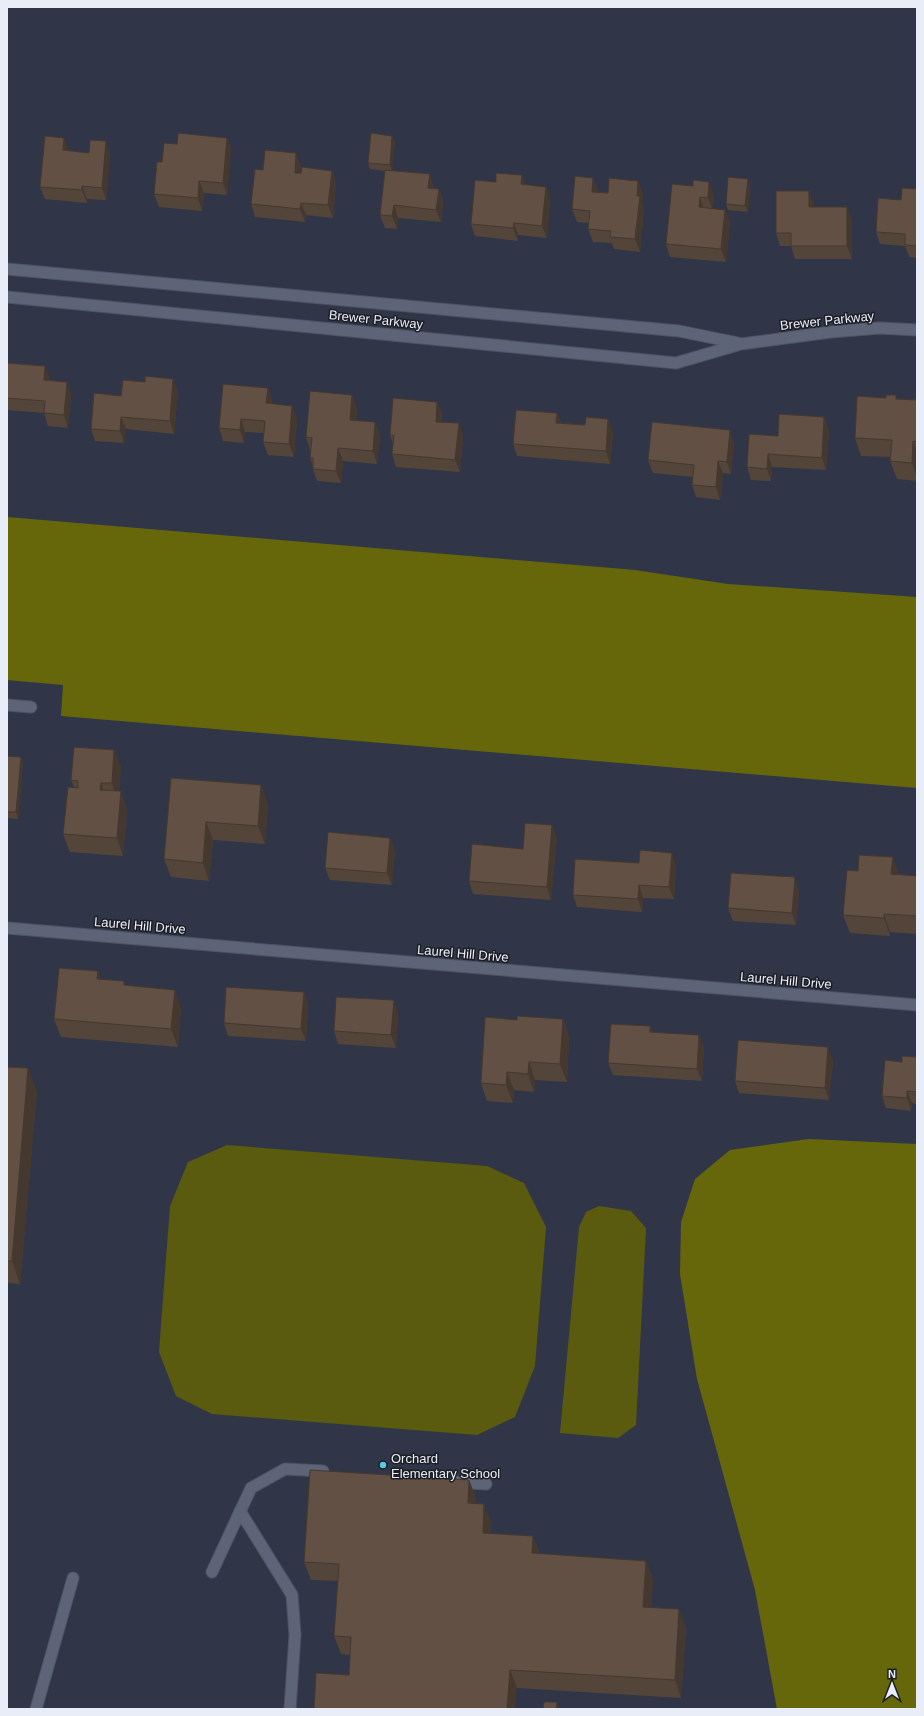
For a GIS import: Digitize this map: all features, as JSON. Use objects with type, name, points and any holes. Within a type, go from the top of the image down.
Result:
[{"type":"street","name":"Brewer Parkway","points":[[7,269],[679,331],[741,344]]},
{"type":"street","name":"Brewer Parkway","points":[[7,297],[676,363],[741,344],[838,331],[880,328],[917,330]]},
{"type":"street","points":[[7,705],[31,707]]},
{"type":"street","name":"Laurel Hill Drive","points":[[7,928],[917,1005]]},
{"type":"street","points":[[212,1572],[251,1488],[285,1468],[331,1472]]},
{"type":"street","points":[[447,1481],[486,1484]]},
{"type":"street","points":[[240,1512],[292,1595],[295,1635],[290,1709]]},
{"type":"street","points":[[36,1709],[73,1578]]},
{"type":"shaded area","points":[[7,517],[635,570],[728,584],[917,597],[917,788],[61,716],[63,685],[7,680]]},
{"type":"shaded area","points":[[809,1139],[917,1144],[917,1709],[777,1709],[755,1590],[697,1379],[680,1274],[681,1222],[695,1179],[730,1150]]},
{"type":"shaded area","points":[[227,1145],[487,1166],[524,1183],[546,1227],[535,1366],[515,1417],[477,1435],[212,1414],[176,1396],[159,1352],[170,1206],[188,1162]]},
{"type":"shaded area","points":[[599,1206],[631,1211],[646,1228],[636,1425],[618,1438],[560,1433],[579,1227],[586,1212]]},
{"type":"building","points":[[178,133],[227,138],[223,183],[199,181],[198,198],[154,194],[157,162],[162,162],[164,143],[177,144]]},
{"type":"building","points":[[371,133],[392,136],[390,165],[368,163]]},
{"type":"building","points":[[45,136],[64,138],[63,150],[89,153],[90,140],[106,141],[102,188],[82,186],[82,190],[40,187]]},
{"type":"building","points":[[265,150],[296,153],[295,173],[301,173],[302,167],[332,171],[328,205],[301,203],[300,209],[251,204],[255,169],[263,170]]},
{"type":"building","points":[[385,170],[430,174],[428,188],[439,189],[436,210],[394,205],[392,216],[380,215]]},
{"type":"building","points":[[496,173],[522,175],[521,184],[546,187],[542,226],[514,223],[513,228],[471,224],[475,180],[496,182]]},
{"type":"building","points":[[575,176],[593,178],[592,192],[608,193],[609,178],[638,181],[637,196],[640,196],[635,239],[610,237],[611,231],[588,229],[590,211],[572,209]]},
{"type":"building","points":[[728,177],[748,179],[745,206],[726,204]]},
{"type":"building","points":[[693,180],[709,182],[708,198],[700,197],[699,207],[725,210],[721,249],[666,244],[672,184],[693,186]]},
{"type":"building","points":[[902,188],[917,189],[917,246],[905,245],[905,234],[876,232],[878,198],[901,200]]},
{"type":"building","points":[[776,191],[809,191],[809,207],[847,207],[847,246],[791,246],[791,233],[776,233]]},
{"type":"building","points":[[7,363],[45,366],[44,380],[67,382],[64,415],[44,413],[45,401],[7,398]]},
{"type":"building","points":[[145,376],[173,379],[170,421],[121,417],[120,431],[91,429],[94,393],[121,396],[123,380],[145,382]]},
{"type":"building","points":[[223,384],[268,388],[266,403],[292,406],[289,444],[263,442],[265,421],[241,419],[240,430],[219,428]]},
{"type":"building","points":[[310,391],[352,395],[350,420],[375,422],[373,451],[338,448],[336,471],[313,469],[313,458],[310,458],[312,438],[306,437]]},
{"type":"building","points":[[886,395],[896,395],[896,399],[917,400],[917,442],[913,441],[912,463],[890,461],[892,440],[855,438],[857,396],[886,398]]},
{"type":"building","points":[[393,398],[437,402],[436,422],[459,423],[455,460],[392,454],[394,435],[390,435]]},
{"type":"building","points":[[516,410],[557,413],[556,423],[585,425],[586,417],[608,419],[606,451],[513,444]]},
{"type":"building","points":[[779,414],[824,417],[822,458],[768,454],[767,469],[747,467],[749,434],[778,436]]},
{"type":"building","points":[[652,422],[730,430],[727,462],[718,461],[716,487],[692,485],[694,465],[648,460]]},
{"type":"building","points":[[74,747],[114,750],[112,783],[101,783],[100,790],[121,791],[117,838],[63,834],[68,787],[78,788],[78,781],[71,780]]},
{"type":"building","points":[[7,756],[21,757],[16,812],[7,812]]},
{"type":"building","points":[[171,778],[261,785],[258,826],[206,822],[203,863],[164,859]]},
{"type":"building","points":[[525,823],[552,825],[547,887],[469,881],[472,844],[523,849]]},
{"type":"building","points":[[328,832],[390,838],[387,873],[325,868]]},
{"type":"building","points":[[640,850],[672,853],[669,887],[639,885],[638,899],[573,895],[575,859],[639,863]]},
{"type":"building","points":[[859,855],[893,857],[891,874],[917,876],[917,916],[884,914],[884,918],[843,915],[847,870],[858,871]]},
{"type":"building","points":[[731,873],[795,877],[792,913],[728,908]]},
{"type":"building","points":[[59,968],[98,971],[97,979],[124,981],[124,985],[175,990],[171,1029],[54,1019]]},
{"type":"building","points":[[226,987],[304,992],[301,1029],[224,1023]]},
{"type":"building","points":[[336,997],[394,1000],[391,1035],[334,1031]]},
{"type":"building","points":[[517,1016],[563,1019],[560,1064],[529,1062],[528,1074],[507,1072],[506,1085],[481,1083],[485,1017],[517,1020]]},
{"type":"building","points":[[611,1024],[650,1026],[650,1032],[699,1035],[697,1069],[608,1063]]},
{"type":"building","points":[[738,1040],[828,1047],[825,1088],[735,1081]]},
{"type":"building","points":[[902,1056],[917,1057],[917,1092],[907,1091],[907,1098],[882,1096],[885,1060],[902,1062]]},
{"type":"building","points":[[7,1067],[28,1068],[12,1261],[7,1261]]},
{"type":"building","name":"Orchard Elementary School","points":[[310,1470],[469,1480],[468,1503],[484,1504],[483,1533],[533,1536],[532,1553],[646,1561],[643,1607],[679,1609],[675,1680],[510,1670],[507,1709],[314,1709],[316,1673],[349,1675],[351,1637],[334,1636],[339,1564],[304,1562]]},
{"type":"building","points":[[544,1702],[557,1702],[556,1709],[543,1709]]},
{"type":"place","name":"Orchard Elementary School","points":[[383,1465]]}]
